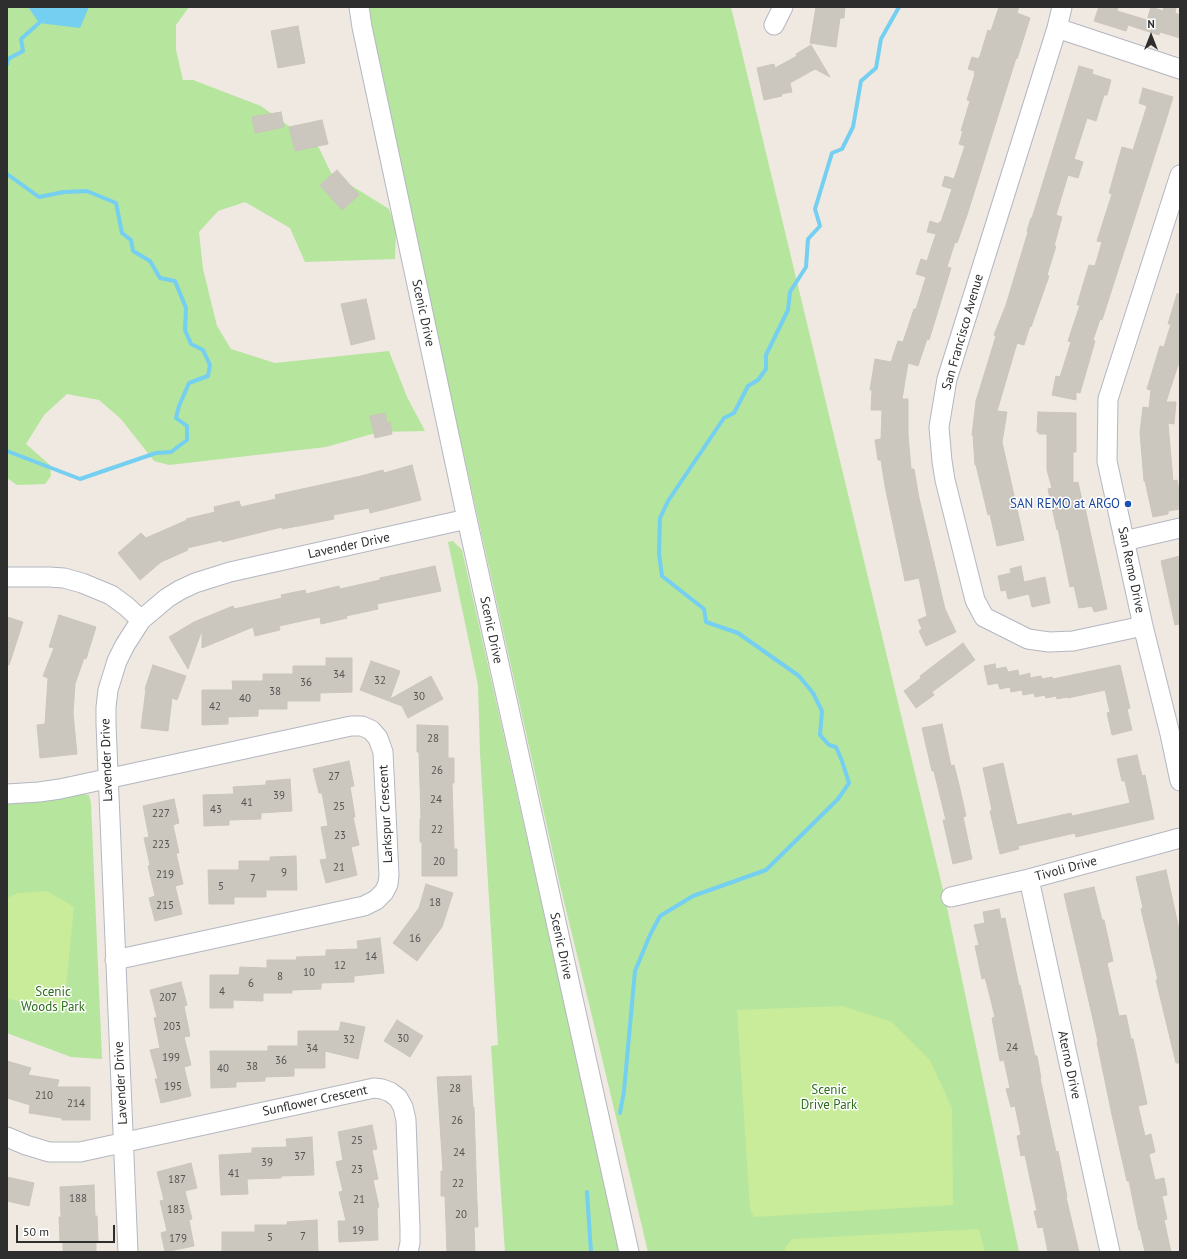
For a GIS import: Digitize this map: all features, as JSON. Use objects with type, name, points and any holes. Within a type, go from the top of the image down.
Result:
[{"type":"street","name":"Scenic Drive","points":[[359,7],[467,520],[629,1252]]},
{"type":"street","points":[[774,25],[783,7]]},
{"type":"street","name":"San Francisco Avenue","points":[[1062,7],[1057,28],[947,378],[939,427],[942,461],[945,480],[974,600],[984,617],[1028,639],[1049,642],[1073,641],[1143,626]]},
{"type":"street","points":[[1057,28],[1180,69]]},
{"type":"street","name":"San Remo Drive","points":[[1180,175],[1108,399],[1107,461],[1143,626],[1180,781]]},
{"type":"street","name":"Lavender Drive","points":[[128,1252],[106,724],[108,690],[117,661],[141,620],[167,598],[180,590],[209,577],[467,520]]},
{"type":"street","points":[[1124,541],[1180,528]]},
{"type":"street","points":[[7,577],[64,578],[82,583],[111,595],[141,620]]},
{"type":"street","name":"Larkspur Crescent","points":[[7,794],[39,792],[108,779],[351,726],[362,726],[371,730],[378,738],[382,745],[387,814],[389,875],[388,884],[380,896],[370,904],[356,908],[115,960]]},
{"type":"street","name":"Tivoli Drive","points":[[951,897],[1029,879],[1180,838]]},
{"type":"street","name":"Aterno Drive","points":[[1029,879],[1110,1252]]},
{"type":"street","name":"Sunflower Crescent","points":[[7,1136],[26,1145],[49,1152],[80,1152],[374,1088],[382,1089],[390,1092],[398,1098],[403,1108],[406,1120],[410,1228],[410,1243],[408,1252]]},
{"type":"green space","points":[[7,7],[28,7],[40,23],[89,7],[189,7],[176,25],[176,50],[183,80],[193,80],[261,106],[319,148],[331,173],[389,209],[396,230],[395,259],[305,262],[290,228],[245,202],[218,211],[199,232],[203,269],[217,326],[231,349],[275,363],[389,351],[407,397],[425,431],[379,432],[326,447],[169,465],[154,461],[121,419],[99,400],[67,394],[44,415],[26,444],[50,465],[51,476],[45,484],[17,485],[7,478]]},
{"type":"green space","name":"Scenic Drive Park","points":[[368,7],[731,7],[945,898],[1019,1252],[648,1252],[560,885],[399,165]]},
{"type":"green space","points":[[453,541],[462,550],[620,1252],[505,1252],[491,1046],[498,1045],[480,753],[478,685],[448,542]]},
{"type":"green space","name":"Scenic Woods Park","points":[[81,794],[89,795],[91,804],[102,1059],[71,1057],[7,1033],[7,802]]},
{"type":"green space","points":[[47,891],[74,907],[64,1007],[56,1011],[7,998],[7,898],[18,893]]},
{"type":"green space","name":"Scenic Drive Park","points":[[842,1006],[892,1022],[930,1060],[952,1108],[953,1205],[754,1217],[750,1209],[737,1010]]},
{"type":"green space","points":[[979,1229],[985,1252],[785,1252],[785,1248],[792,1239]]},
{"type":"water","points":[[28,7],[89,7],[80,28],[39,23]]},
{"type":"building","points":[[816,7],[845,7],[844,18],[840,18],[836,47],[810,43]]},
{"type":"building","points":[[999,7],[1019,7],[1017,13],[1030,18],[967,215],[957,243],[955,242],[947,267],[951,268],[929,340],[927,339],[918,366],[908,363],[902,399],[908,399],[908,435],[911,469],[914,469],[919,498],[945,609],[956,632],[926,646],[919,631],[922,629],[918,620],[927,616],[919,578],[905,581],[881,460],[878,460],[875,440],[881,439],[882,410],[871,410],[872,390],[870,390],[875,359],[891,362],[898,341],[903,342],[914,309],[916,309],[926,277],[916,274],[921,259],[927,261],[936,234],[927,232],[930,221],[939,224],[939,222],[941,222],[952,189],[942,186],[945,176],[954,179],[965,146],[959,144],[963,131],[961,131],[970,101],[967,100],[975,74],[975,71],[968,69],[972,57],[978,59],[980,56],[988,30],[991,31]]},
{"type":"building","points":[[1099,7],[1118,7],[1117,11],[1147,20],[1151,7],[1163,11],[1164,7],[1176,7],[1175,13],[1180,15],[1180,38],[1160,32],[1159,35],[1128,25],[1126,31],[1094,21]]},
{"type":"building","points":[[298,26],[305,63],[278,68],[271,31]]},
{"type":"building","points":[[811,45],[830,77],[815,69],[790,83],[792,92],[764,100],[757,68],[774,64],[775,68],[797,56],[796,54]]},
{"type":"building","points":[[1079,66],[1093,70],[1092,74],[1111,80],[1107,95],[1104,95],[1096,121],[1087,118],[1074,159],[1083,162],[1078,178],[1068,175],[1056,215],[1062,217],[1054,246],[1056,246],[1047,275],[1049,276],[1024,345],[1017,343],[997,411],[1007,412],[1002,442],[1024,540],[997,546],[990,514],[988,515],[975,465],[972,435],[976,401],[996,336],[994,335],[1006,305],[1028,232],[1027,231]]},
{"type":"building","points":[[1143,88],[1173,97],[1102,320],[1100,319],[1093,340],[1095,341],[1080,393],[1076,392],[1076,400],[1052,395],[1056,376],[1060,377],[1071,342],[1068,341],[1080,305],[1077,305],[1089,265],[1095,266],[1102,242],[1097,241],[1112,194],[1109,193],[1122,147],[1133,150],[1147,106],[1139,103]]},
{"type":"building","points":[[281,112],[284,127],[255,133],[252,117]]},
{"type":"building","points":[[322,120],[328,144],[295,151],[289,127]]},
{"type":"building","points":[[337,170],[359,195],[342,210],[320,185]]},
{"type":"building","points":[[1177,294],[1180,294],[1180,366],[1178,365],[1166,402],[1176,402],[1174,424],[1168,423],[1173,481],[1177,480],[1180,495],[1180,509],[1168,511],[1168,514],[1153,517],[1144,481],[1140,432],[1143,407],[1149,408],[1151,390],[1147,389],[1160,346],[1164,347],[1171,324],[1168,324]]},
{"type":"building","points":[[366,299],[375,339],[351,345],[341,304]]},
{"type":"building","points":[[1038,412],[1076,413],[1076,452],[1073,452],[1073,483],[1078,482],[1107,609],[1094,612],[1092,606],[1079,608],[1074,586],[1070,587],[1048,489],[1052,488],[1047,470],[1047,434],[1039,434],[1039,432],[1037,432]]},
{"type":"building","points":[[385,413],[387,423],[390,422],[392,434],[375,438],[370,416]]},
{"type":"building","points":[[412,465],[421,500],[370,513],[369,508],[333,515],[334,519],[282,529],[282,527],[222,542],[222,540],[187,548],[188,550],[161,562],[140,580],[118,553],[141,533],[146,538],[187,520],[186,519],[215,512],[214,507],[239,501],[241,507],[276,499],[275,495],[383,470],[384,473]]},
{"type":"building","points":[[1180,556],[1180,624],[1175,625],[1161,561]]},
{"type":"building","points":[[435,566],[441,591],[377,604],[378,609],[346,616],[347,618],[321,624],[320,617],[279,626],[280,630],[255,636],[253,627],[202,648],[202,630],[188,669],[169,637],[194,622],[233,606],[234,609],[282,598],[281,595],[305,590],[306,594],[339,586],[340,589],[380,580],[380,578]]},
{"type":"building","points":[[1021,566],[1024,582],[1045,577],[1050,603],[1032,607],[1029,594],[1008,599],[1006,590],[1001,591],[998,576],[1011,573],[1010,569]]},
{"type":"building","points":[[59,615],[96,627],[86,659],[84,658],[75,684],[73,713],[77,754],[40,758],[37,725],[45,724],[48,678],[43,676],[54,648],[49,647]]},
{"type":"building","points":[[7,617],[23,622],[9,665],[7,665]]},
{"type":"building","points":[[963,643],[975,660],[932,692],[934,695],[916,708],[904,691],[921,678],[920,676]]},
{"type":"building","points":[[326,658],[352,658],[352,692],[320,693],[320,701],[287,701],[287,709],[258,709],[258,716],[228,717],[228,724],[202,725],[202,690],[233,690],[232,681],[263,681],[263,674],[293,674],[293,666],[326,666]]},
{"type":"building","points":[[371,661],[400,671],[390,699],[431,676],[443,699],[408,718],[402,706],[360,690]]},
{"type":"building","points":[[995,664],[996,669],[1006,667],[1008,672],[1018,670],[1019,676],[1030,673],[1030,678],[1041,676],[1042,679],[1052,677],[1053,679],[1120,665],[1130,708],[1127,709],[1132,730],[1112,735],[1107,713],[1110,712],[1105,690],[1057,699],[1056,696],[1046,698],[1045,695],[1035,697],[1034,693],[1023,695],[1022,690],[1011,692],[1010,687],[1000,689],[998,683],[988,685],[984,666]]},
{"type":"building","points":[[153,665],[186,676],[177,700],[172,698],[168,731],[141,728],[145,689]]},
{"type":"building","points":[[942,724],[951,766],[954,765],[966,816],[963,817],[972,859],[953,864],[943,820],[946,820],[922,728]]},
{"type":"building","points":[[417,725],[448,726],[448,758],[454,758],[454,783],[452,783],[454,849],[457,849],[457,876],[422,876]]},
{"type":"building","points":[[1137,755],[1142,776],[1145,775],[1154,819],[1076,837],[1075,833],[1018,846],[1019,849],[1000,854],[990,811],[992,810],[983,768],[1003,763],[1017,825],[1071,813],[1072,816],[1130,803],[1125,781],[1122,781],[1117,759]]},
{"type":"building","points":[[349,761],[354,786],[350,787],[355,817],[353,817],[359,845],[351,847],[357,875],[326,883],[320,860],[327,859],[321,827],[328,826],[322,793],[319,793],[313,769]]},
{"type":"building","points":[[290,779],[292,811],[261,813],[261,819],[229,820],[229,825],[204,826],[203,795],[234,794],[233,787],[266,785],[266,781]]},
{"type":"building","points":[[174,799],[179,823],[173,825],[179,853],[176,853],[183,884],[175,886],[182,914],[155,921],[149,898],[155,896],[148,866],[150,865],[144,838],[149,837],[143,806]]},
{"type":"building","points":[[296,856],[297,890],[266,890],[266,897],[234,897],[234,904],[209,904],[208,870],[239,870],[239,861],[270,861],[270,857]]},
{"type":"building","points":[[1166,870],[1180,934],[1180,1063],[1176,1063],[1156,980],[1158,980],[1141,909],[1143,908],[1136,877]]},
{"type":"building","points":[[426,884],[453,893],[442,927],[417,961],[393,943],[419,908]]},
{"type":"building","points":[[1094,887],[1102,920],[1104,920],[1113,961],[1107,963],[1119,1016],[1126,1015],[1131,1039],[1133,1039],[1147,1104],[1138,1106],[1145,1136],[1151,1134],[1155,1152],[1149,1154],[1155,1180],[1164,1178],[1167,1195],[1162,1196],[1167,1219],[1164,1220],[1171,1252],[1145,1252],[1112,1115],[1098,1042],[1064,894]]},
{"type":"building","points":[[999,909],[1001,919],[1005,918],[1035,1056],[1037,1056],[1040,1078],[1056,1152],[1058,1151],[1066,1197],[1079,1252],[1048,1252],[1043,1227],[1038,1228],[1034,1211],[1037,1211],[1025,1155],[1021,1156],[1017,1136],[1021,1135],[1015,1106],[1011,1107],[1006,1089],[1010,1088],[1004,1060],[1000,1061],[992,1018],[995,1017],[985,978],[982,979],[975,946],[979,945],[974,925],[985,923],[983,912]]},
{"type":"building","points":[[380,938],[384,973],[354,976],[354,982],[321,983],[321,989],[292,990],[292,993],[263,993],[263,1001],[233,1000],[233,1008],[210,1008],[210,975],[239,975],[240,967],[267,968],[267,960],[297,960],[296,957],[326,956],[326,950],[358,949],[357,941]]},
{"type":"building","points":[[181,982],[187,1005],[184,1006],[190,1036],[184,1037],[191,1065],[184,1067],[191,1096],[161,1103],[155,1079],[158,1079],[150,1050],[160,1048],[154,1018],[157,1017],[150,990]]},
{"type":"building","points":[[397,1020],[423,1036],[410,1057],[384,1041]]},
{"type":"building","points":[[341,1022],[365,1027],[358,1059],[325,1051],[325,1068],[294,1068],[294,1076],[265,1077],[265,1081],[236,1082],[236,1087],[211,1088],[210,1051],[268,1051],[268,1046],[298,1046],[298,1031],[339,1031]]},
{"type":"building","points":[[7,1061],[31,1068],[28,1075],[59,1080],[57,1087],[90,1087],[90,1120],[62,1120],[62,1118],[29,1113],[30,1105],[7,1098]]},
{"type":"building","points":[[471,1076],[473,1108],[474,1107],[478,1227],[474,1227],[475,1252],[447,1252],[445,1196],[441,1196],[441,1171],[443,1171],[437,1077]]},
{"type":"building","points":[[372,1125],[377,1149],[372,1150],[378,1179],[373,1180],[379,1207],[377,1208],[378,1240],[339,1242],[338,1221],[346,1221],[339,1192],[343,1191],[336,1162],[343,1160],[338,1132]]},
{"type":"building","points":[[312,1137],[314,1175],[247,1179],[248,1194],[221,1195],[219,1155],[252,1153],[252,1148],[287,1147],[286,1139]]},
{"type":"building","points":[[191,1163],[197,1188],[185,1191],[192,1219],[189,1220],[194,1246],[165,1252],[161,1233],[167,1231],[160,1201],[164,1200],[157,1172]]},
{"type":"building","points":[[7,1177],[34,1183],[29,1206],[7,1201]]},
{"type":"building","points":[[94,1185],[95,1216],[97,1216],[98,1241],[96,1241],[96,1252],[63,1252],[63,1242],[60,1242],[60,1187]]},
{"type":"building","points":[[317,1220],[318,1252],[222,1252],[222,1232],[255,1232],[255,1225],[287,1225],[287,1222]]},
{"type":"waterway","points":[[620,1113],[624,1091],[635,971],[650,935],[660,916],[693,896],[766,870],[838,799],[849,783],[836,747],[829,745],[820,735],[822,711],[813,693],[799,676],[738,633],[706,622],[704,609],[662,576],[659,554],[660,518],[668,501],[724,418],[734,413],[748,386],[758,380],[766,369],[766,355],[788,310],[790,292],[806,267],[808,239],[820,226],[815,209],[832,153],[842,149],[853,127],[861,81],[876,68],[881,39],[899,7]]},
{"type":"waterway","points":[[7,64],[8,59],[23,51],[21,39],[39,23]]},
{"type":"waterway","points":[[7,174],[39,197],[64,192],[87,191],[116,203],[122,233],[131,240],[133,251],[150,261],[160,278],[175,281],[186,308],[185,330],[191,344],[203,350],[210,365],[208,376],[189,383],[179,406],[176,418],[187,426],[187,440],[171,452],[156,453],[80,479],[7,451]]},
{"type":"waterway","points":[[587,1192],[591,1252]]},
{"type":"place","name":"SAN REMO at ARGO","points":[[1128,504]]}]
